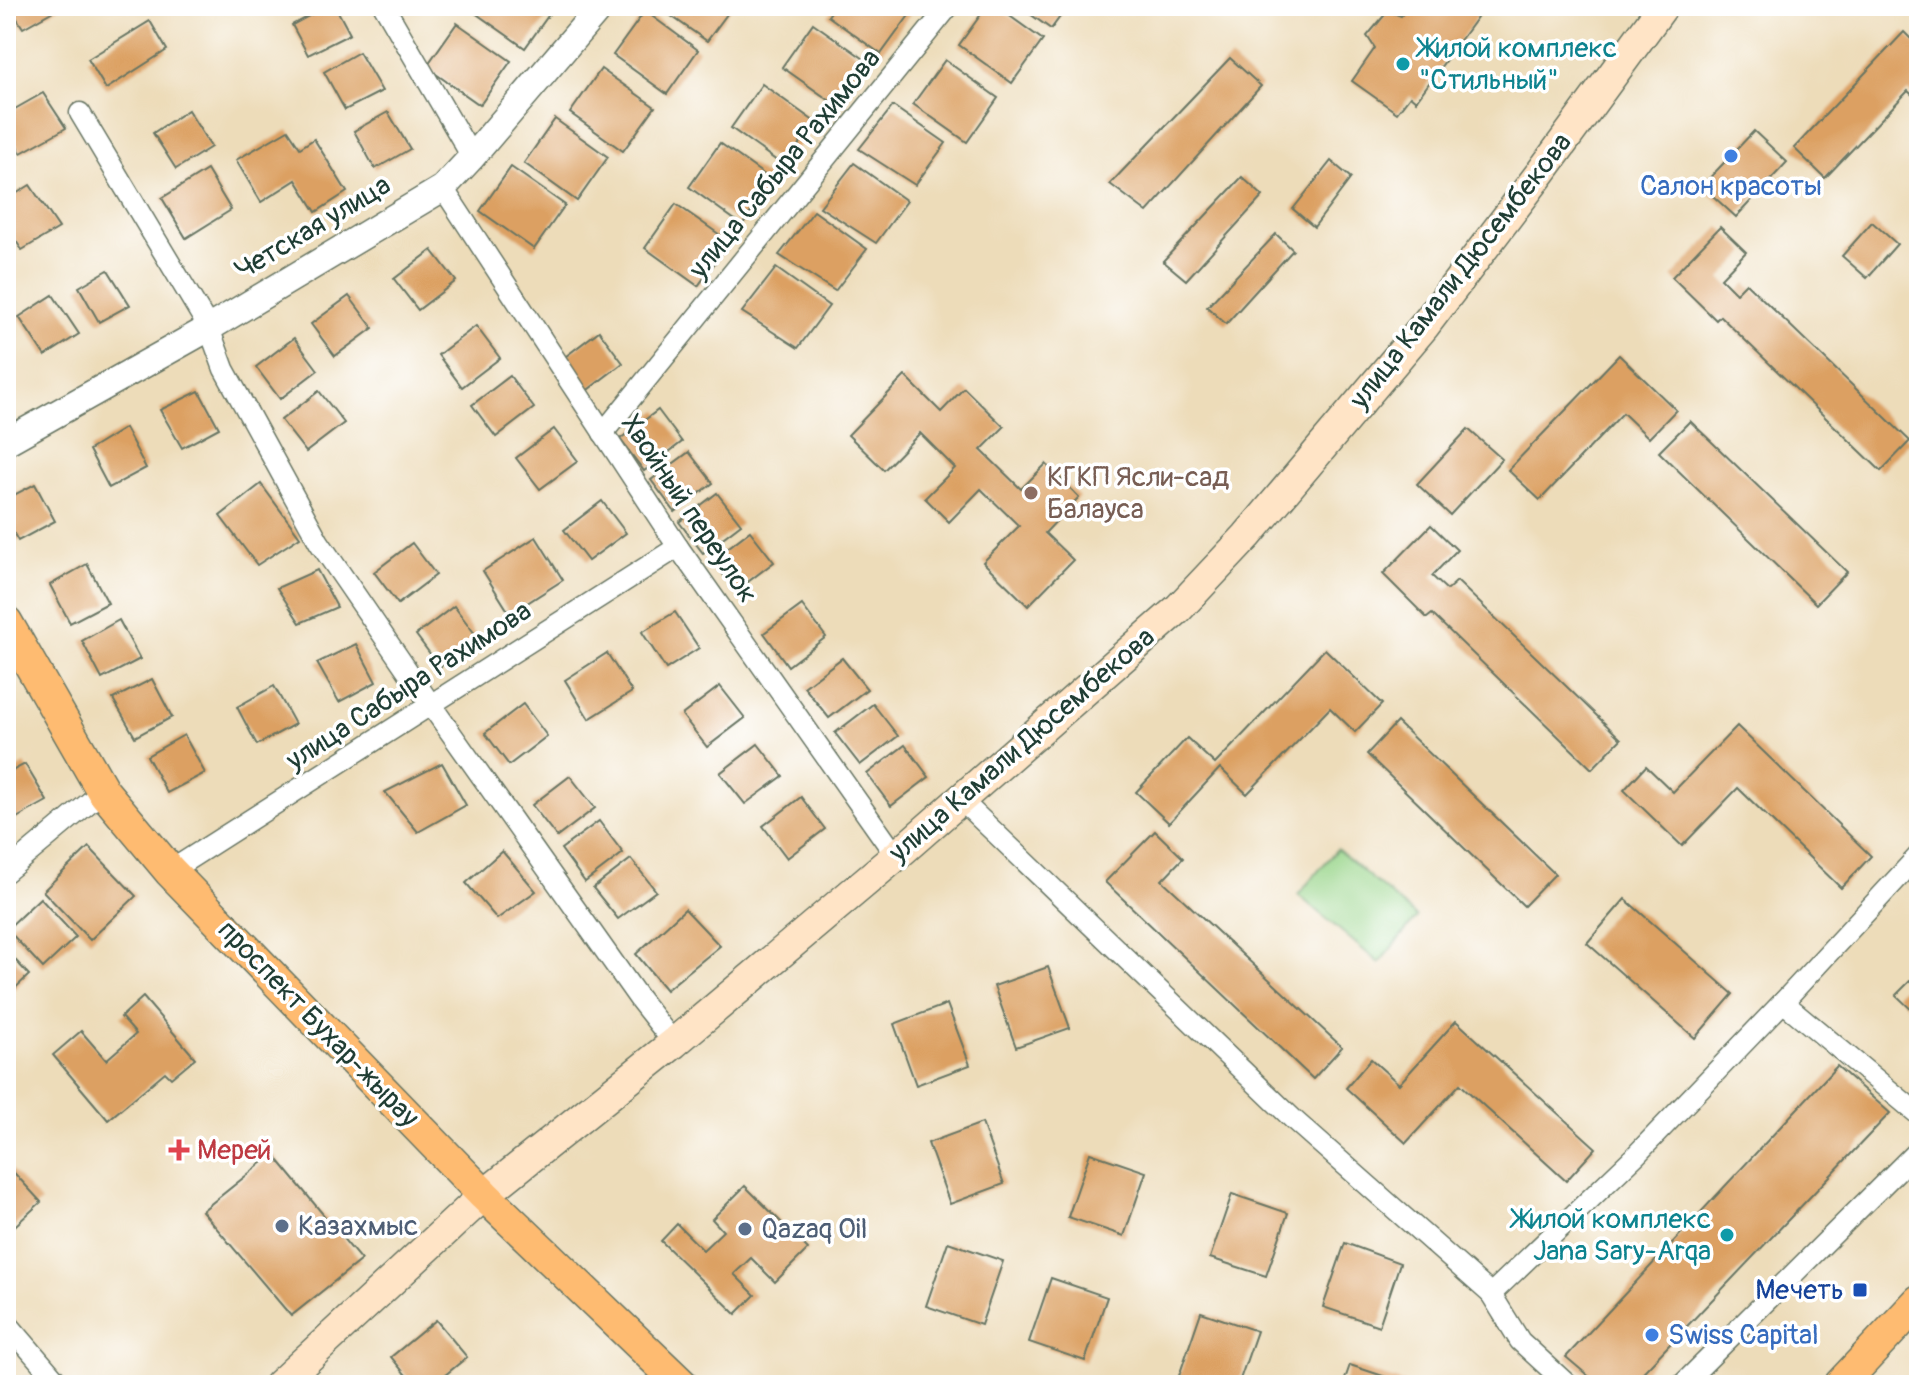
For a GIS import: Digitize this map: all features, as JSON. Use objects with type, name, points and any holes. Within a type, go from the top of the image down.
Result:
[{"type":"main road","name":"улица Камали Дюсембекова","points":[[279,1385],[484,1195],[674,1043],[896,856],[1178,609],[1247,536],[1425,325],[1663,6]]},
{"type":"main road","name":"проспект Бухар-жырау","points":[[6,622],[103,791],[170,871],[484,1195],[682,1385]]},
{"type":"main road","points":[[1840,1385],[1919,1301]]},
{"type":"street","points":[[384,6],[472,157]]},
{"type":"street","name":"Четская улица","points":[[6,442],[209,328],[443,188],[601,6]]},
{"type":"street","name":"улица Сабыра Рахимова","points":[[603,433],[949,6]]},
{"type":"street","points":[[80,113],[209,328],[224,369],[319,542],[640,1000],[674,1043]]},
{"type":"street","name":"Хвойный переулок","points":[[443,188],[678,547],[896,856]]},
{"type":"street","name":"улица Сабыра Рахимова","points":[[170,871],[678,547]]},
{"type":"street","points":[[6,872],[103,791]]},
{"type":"street","points":[[961,800],[1294,1120],[1491,1294],[1520,1341],[1568,1385]]},
{"type":"street","points":[[1491,1294],[1636,1155],[1919,855]]},
{"type":"street","points":[[1783,1002],[1919,1115]]},
{"type":"street","points":[[1682,1385],[1919,1149]]},
{"type":"street","points":[[6,1322],[60,1385]]},
{"type":"green space","points":[[1337,849],[1417,917],[1379,963],[1298,895]]},
{"type":"building","points":[[9,6],[62,6],[23,28]]},
{"type":"building","points":[[327,6],[335,6],[350,34],[308,55],[292,25]]},
{"type":"building","points":[[474,6],[555,6],[525,48],[471,10]]},
{"type":"building","points":[[657,6],[733,6],[707,41]]},
{"type":"building","points":[[835,6],[907,6],[913,10],[881,54],[828,16]]},
{"type":"building","points":[[987,6],[996,6],[1043,40],[1012,83],[959,45]]},
{"type":"building","points":[[1019,6],[1068,6],[1051,29]]},
{"type":"building","name":"Жилой комплекс \"Стильный\"","points":[[1409,6],[1485,6],[1416,101],[1410,96],[1397,113],[1352,81],[1375,48],[1367,36],[1388,11],[1401,16]]},
{"type":"building","points":[[645,11],[698,50],[667,94],[613,55]]},
{"type":"building","points":[[150,21],[167,50],[106,89],[88,59]]},
{"type":"building","points":[[457,23],[511,61],[480,105],[426,67]]},
{"type":"building","points":[[813,23],[867,61],[836,105],[782,67]]},
{"type":"building","points":[[1904,32],[1919,47],[1919,101],[1908,91],[1825,178],[1794,148]]},
{"type":"building","points":[[359,52],[382,91],[345,110],[324,72]]},
{"type":"building","points":[[1230,58],[1261,86],[1147,212],[1110,184]]},
{"type":"building","points":[[945,60],[998,98],[967,142],[913,104]]},
{"type":"building","points":[[601,69],[655,107],[623,151],[570,113]]},
{"type":"building","points":[[762,84],[815,122],[784,166],[731,128]]},
{"type":"building","points":[[43,93],[66,128],[21,153],[6,127],[6,114]]},
{"type":"building","points":[[893,106],[946,143],[915,185],[859,149]]},
{"type":"building","points":[[188,110],[211,147],[176,169],[153,133]]},
{"type":"building","points":[[388,112],[410,149],[375,169],[354,131]]},
{"type":"building","points":[[555,119],[608,157],[577,201],[524,163]]},
{"type":"building","points":[[288,130],[300,148],[314,139],[347,192],[316,212],[296,180],[261,202],[236,160]]},
{"type":"building","points":[[1754,131],[1787,162],[1736,217],[1702,186]]},
{"type":"building","points":[[720,143],[773,181],[742,225],[689,187]]},
{"type":"building","points":[[1331,161],[1351,178],[1314,227],[1293,209]]},
{"type":"building","points":[[854,163],[907,201],[876,243],[820,207]]},
{"type":"building","points":[[511,167],[565,205],[534,249],[480,211]]},
{"type":"building","points":[[207,170],[231,210],[186,238],[162,198]]},
{"type":"building","points":[[1242,177],[1263,196],[1186,280],[1163,261]]},
{"type":"building","points":[[30,185],[59,228],[22,250],[6,226],[6,200]]},
{"type":"building","points":[[676,204],[730,242],[698,286],[645,248]]},
{"type":"building","points":[[814,211],[867,249],[835,291],[779,255]]},
{"type":"building","points":[[1872,222],[1897,244],[1867,278],[1842,256]]},
{"type":"building","points":[[1720,227],[1746,252],[1721,278],[1736,293],[1746,283],[1910,441],[1881,471],[1720,316],[1716,320],[1672,277]]},
{"type":"building","points":[[1276,234],[1293,250],[1226,324],[1207,307]]},
{"type":"building","points":[[432,250],[456,281],[418,310],[394,279]]},
{"type":"building","points":[[776,268],[829,306],[798,348],[742,312]]},
{"type":"building","points":[[108,270],[130,305],[99,322],[79,287]]},
{"type":"building","points":[[53,295],[79,334],[45,356],[19,317]]},
{"type":"building","points":[[349,296],[373,328],[335,356],[311,324]]},
{"type":"building","points":[[476,326],[500,358],[462,387],[438,355]]},
{"type":"building","points":[[599,331],[623,363],[585,392],[561,360]]},
{"type":"building","points":[[294,338],[318,370],[280,399],[256,367]]},
{"type":"building","points":[[1619,355],[1676,410],[1649,438],[1623,413],[1540,500],[1508,470]]},
{"type":"building","points":[[510,376],[534,408],[496,437],[472,405]]},
{"type":"building","name":"КГКП Ясли-сад Балауса","points":[[905,376],[941,412],[964,388],[1004,427],[981,450],[1021,489],[1046,464],[1079,497],[1045,533],[1073,560],[1028,606],[983,562],[1019,526],[981,489],[949,522],[925,498],[955,468],[920,433],[884,470],[848,435]]},
{"type":"building","points":[[199,391],[219,428],[182,448],[160,410]]},
{"type":"building","points":[[319,391],[344,423],[306,452],[281,420]]},
{"type":"building","points":[[658,410],[682,442],[644,471],[620,439]]},
{"type":"building","points":[[1690,421],[1847,572],[1816,604],[1659,452]]},
{"type":"building","points":[[125,428],[146,468],[109,488],[89,450]]},
{"type":"building","points":[[554,429],[578,461],[540,489],[516,458]]},
{"type":"building","points":[[1468,429],[1502,459],[1450,515],[1417,484]]},
{"type":"building","points":[[689,452],[713,483],[675,512],[651,480]]},
{"type":"building","points":[[35,484],[55,521],[18,541],[6,519],[6,499]]},
{"type":"building","points":[[261,484],[300,537],[257,565],[220,516]]},
{"type":"building","points":[[717,493],[741,524],[703,553],[679,522]]},
{"type":"building","points":[[602,501],[626,533],[588,561],[564,530]]},
{"type":"building","points":[[1431,525],[1457,550],[1432,576],[1447,590],[1457,581],[1621,739],[1592,769],[1432,614],[1427,618],[1383,574]]},
{"type":"building","points":[[750,531],[774,562],[736,591],[712,560]]},
{"type":"building","points":[[536,537],[563,580],[510,614],[483,571]]},
{"type":"building","points":[[412,543],[436,575],[398,604],[374,572]]},
{"type":"building","points":[[87,564],[108,603],[70,623],[50,585]]},
{"type":"building","points":[[317,570],[337,607],[300,623],[277,588]]},
{"type":"building","points":[[802,605],[826,637],[788,666],[764,633]]},
{"type":"building","points":[[454,606],[478,638],[440,667],[416,635]]},
{"type":"building","points":[[675,612],[699,648],[666,669],[642,632]]},
{"type":"building","points":[[119,620],[140,659],[102,679],[82,641]]},
{"type":"building","points":[[356,644],[376,682],[339,702],[317,663]]},
{"type":"building","points":[[1325,649],[1382,704],[1355,732],[1330,708],[1247,794],[1220,768],[1169,823],[1136,792],[1187,738],[1215,764]]},
{"type":"building","points":[[607,653],[632,692],[589,719],[565,680]]},
{"type":"building","points":[[842,658],[867,689],[829,718],[804,687]]},
{"type":"building","points":[[152,679],[172,717],[135,737],[113,699]]},
{"type":"building","points":[[274,686],[295,724],[257,745],[237,707]]},
{"type":"building","points":[[720,686],[745,718],[707,747],[682,715]]},
{"type":"building","points":[[523,704],[547,736],[509,765],[485,733]]},
{"type":"building","points":[[873,704],[898,736],[860,765],[835,733]]},
{"type":"building","points":[[1397,722],[1555,874],[1524,906],[1367,754]]},
{"type":"building","points":[[1737,726],[1871,856],[1841,888],[1738,788],[1682,846],[1624,790],[1646,766],[1673,792]]},
{"type":"building","points":[[184,735],[205,773],[167,793],[147,756]]},
{"type":"building","points":[[758,744],[783,776],[745,804],[720,773]]},
{"type":"building","points":[[905,745],[929,777],[891,806],[867,774]]},
{"type":"building","points":[[442,763],[466,805],[418,832],[385,792]]},
{"type":"building","points":[[25,764],[47,801],[13,820],[6,808],[6,774]]},
{"type":"building","points":[[570,776],[595,808],[557,837],[532,805]]},
{"type":"building","points":[[801,797],[825,829],[787,858],[763,826]]},
{"type":"building","points":[[599,821],[623,853],[585,882],[561,849]]},
{"type":"building","points":[[1155,831],[1183,858],[1162,880],[1342,1047],[1313,1079],[1105,882]]},
{"type":"building","points":[[89,847],[136,896],[90,940],[43,891]]},
{"type":"building","points":[[502,851],[536,891],[497,919],[466,883]]},
{"type":"building","points":[[631,859],[656,891],[618,919],[593,888]]},
{"type":"building","points":[[40,898],[76,937],[43,968],[7,929]]},
{"type":"building","points":[[1625,899],[1733,994],[1695,1038],[1587,943]]},
{"type":"building","points":[[685,909],[720,946],[666,990],[636,954]]},
{"type":"building","points":[[6,950],[29,975],[6,997]]},
{"type":"building","points":[[1048,967],[1070,1028],[1016,1047],[994,986]]},
{"type":"building","points":[[1919,972],[1919,1017],[1896,995]]},
{"type":"building","points":[[143,997],[195,1058],[171,1078],[165,1072],[108,1120],[53,1055],[81,1031],[106,1060],[136,1034],[121,1017]]},
{"type":"building","points":[[947,1004],[970,1065],[916,1085],[894,1024]]},
{"type":"building","points":[[1456,1021],[1596,1148],[1566,1181],[1460,1084],[1406,1143],[1346,1088],[1371,1059],[1399,1084]]},
{"type":"building","name":"Жилой комплекс Jana Sary-Arqa","points":[[1837,1066],[1890,1113],[1631,1385],[1599,1385],[1566,1357]]},
{"type":"building","points":[[982,1123],[1004,1184],[950,1204],[928,1143]]},
{"type":"building","points":[[1090,1153],[1146,1172],[1124,1236],[1068,1217]]},
{"type":"building","points":[[273,1154],[361,1260],[291,1316],[202,1211]]},
{"type":"building","points":[[6,1164],[41,1202],[6,1234]]},
{"type":"building","points":[[745,1186],[808,1249],[775,1282],[751,1258],[734,1274],[755,1295],[736,1314],[661,1241],[677,1224],[703,1250],[723,1231],[712,1219]]},
{"type":"building","points":[[1232,1194],[1288,1213],[1266,1276],[1210,1258]]},
{"type":"building","points":[[948,1242],[1003,1261],[981,1325],[926,1306]]},
{"type":"building","points":[[1345,1243],[1400,1263],[1379,1326],[1323,1307]]},
{"type":"building","points":[[1051,1278],[1107,1297],[1085,1361],[1029,1342]]},
{"type":"building","points":[[1201,1312],[1257,1331],[1238,1385],[1205,1385],[1179,1376]]},
{"type":"building","points":[[436,1320],[467,1357],[433,1385],[414,1385],[391,1357]]},
{"type":"building","points":[[1350,1365],[1407,1384],[1407,1385],[1343,1385]]},
{"type":"place","name":"Жилой комплекс \"Стильный\"","points":[[1403,64]]},
{"type":"place","name":"Салон красоты","points":[[1731,156]]},
{"type":"place","name":"КГКП Ясли-сад Балауса","points":[[1031,493]]},
{"type":"place","name":"Мерей","points":[[179,1150]]},
{"type":"place","name":"Казахмыс","points":[[282,1226]]},
{"type":"place","name":"Qazaq Oil","points":[[745,1229]]},
{"type":"place","name":"Жилой комплекс Jana Sary-Arqa","points":[[1727,1235]]},
{"type":"place","name":"Мечеть","points":[[1860,1290]]},
{"type":"place","name":"Swiss Capital","points":[[1652,1335]]}]
